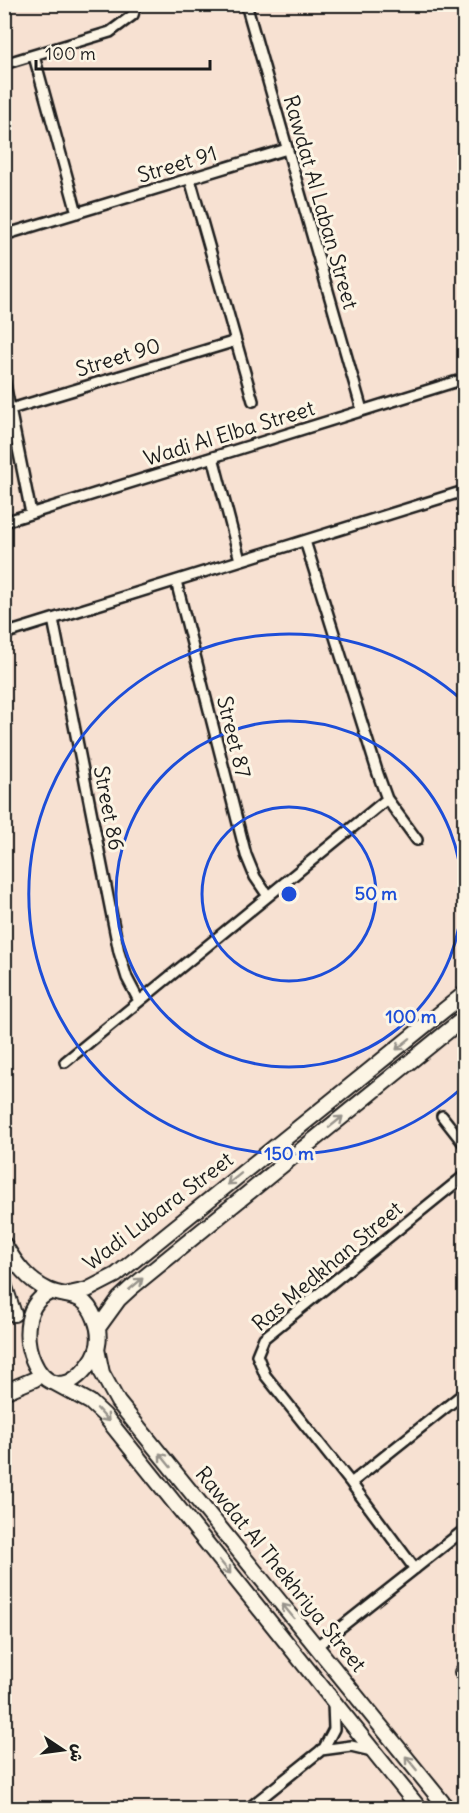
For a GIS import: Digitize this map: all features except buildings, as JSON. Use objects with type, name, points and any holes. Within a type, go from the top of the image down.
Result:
[{"type":"street","points":[[4,64],[110,32],[133,15],[136,4]]},
{"type":"street","name":"Rawdat Al Laban Street","points":[[246,4],[362,410]]},
{"type":"street","points":[[34,56],[77,213]]},
{"type":"street","name":"Street 91","points":[[4,235],[287,149]]},
{"type":"street","points":[[190,179],[253,401]]},
{"type":"street","name":"Street 90","points":[[11,409],[236,341]]},
{"type":"street","points":[[4,379],[31,513]]},
{"type":"street","name":"Wadi Al Elba Street","points":[[4,522],[465,379]]},
{"type":"street","points":[[213,457],[240,560]]},
{"type":"street","points":[[4,634],[465,491]]},
{"type":"street","points":[[305,541],[387,799],[417,840]]},
{"type":"street","name":"Street 87","points":[[176,581],[246,855],[255,877],[268,896]]},
{"type":"street","name":"Street 86","points":[[52,619],[119,952],[127,978],[139,1001]]},
{"type":"street","points":[[65,1062],[387,799]]},
{"type":"street","name":"Wadi Lubara Street","points":[[69,1294],[87,1290],[116,1275],[465,994]]},
{"type":"street","name":"Wadi Lubara Street","points":[[98,1329],[118,1299],[465,1018]]},
{"type":"street","points":[[442,1116],[465,1144]]},
{"type":"street","name":"Ras Medkhan Street","points":[[415,1569],[351,1483],[265,1375],[257,1355],[264,1338],[465,1176]]},
{"type":"street","points":[[4,1244],[21,1271],[51,1292]]},
{"type":"street","points":[[4,1284],[12,1320],[30,1298],[51,1292],[69,1294],[88,1307],[98,1329],[97,1349],[86,1369],[77,1376],[55,1383]]},
{"type":"street","name":"Rawdat Al Thekhriya Street","points":[[97,1349],[102,1373],[118,1402],[447,1809]]},
{"type":"street","points":[[4,1392],[35,1379],[20,1367]]},
{"type":"street","name":"Rawdat Al Thekhriya Street","points":[[35,1379],[55,1383],[90,1402],[104,1415],[419,1809]]},
{"type":"street","points":[[351,1483],[465,1393]]},
{"type":"street","points":[[317,1646],[465,1530]]},
{"type":"street","points":[[249,1809],[328,1742],[333,1729],[332,1700]]},
{"type":"street","points":[[321,1750],[351,1746],[375,1752]]}]
